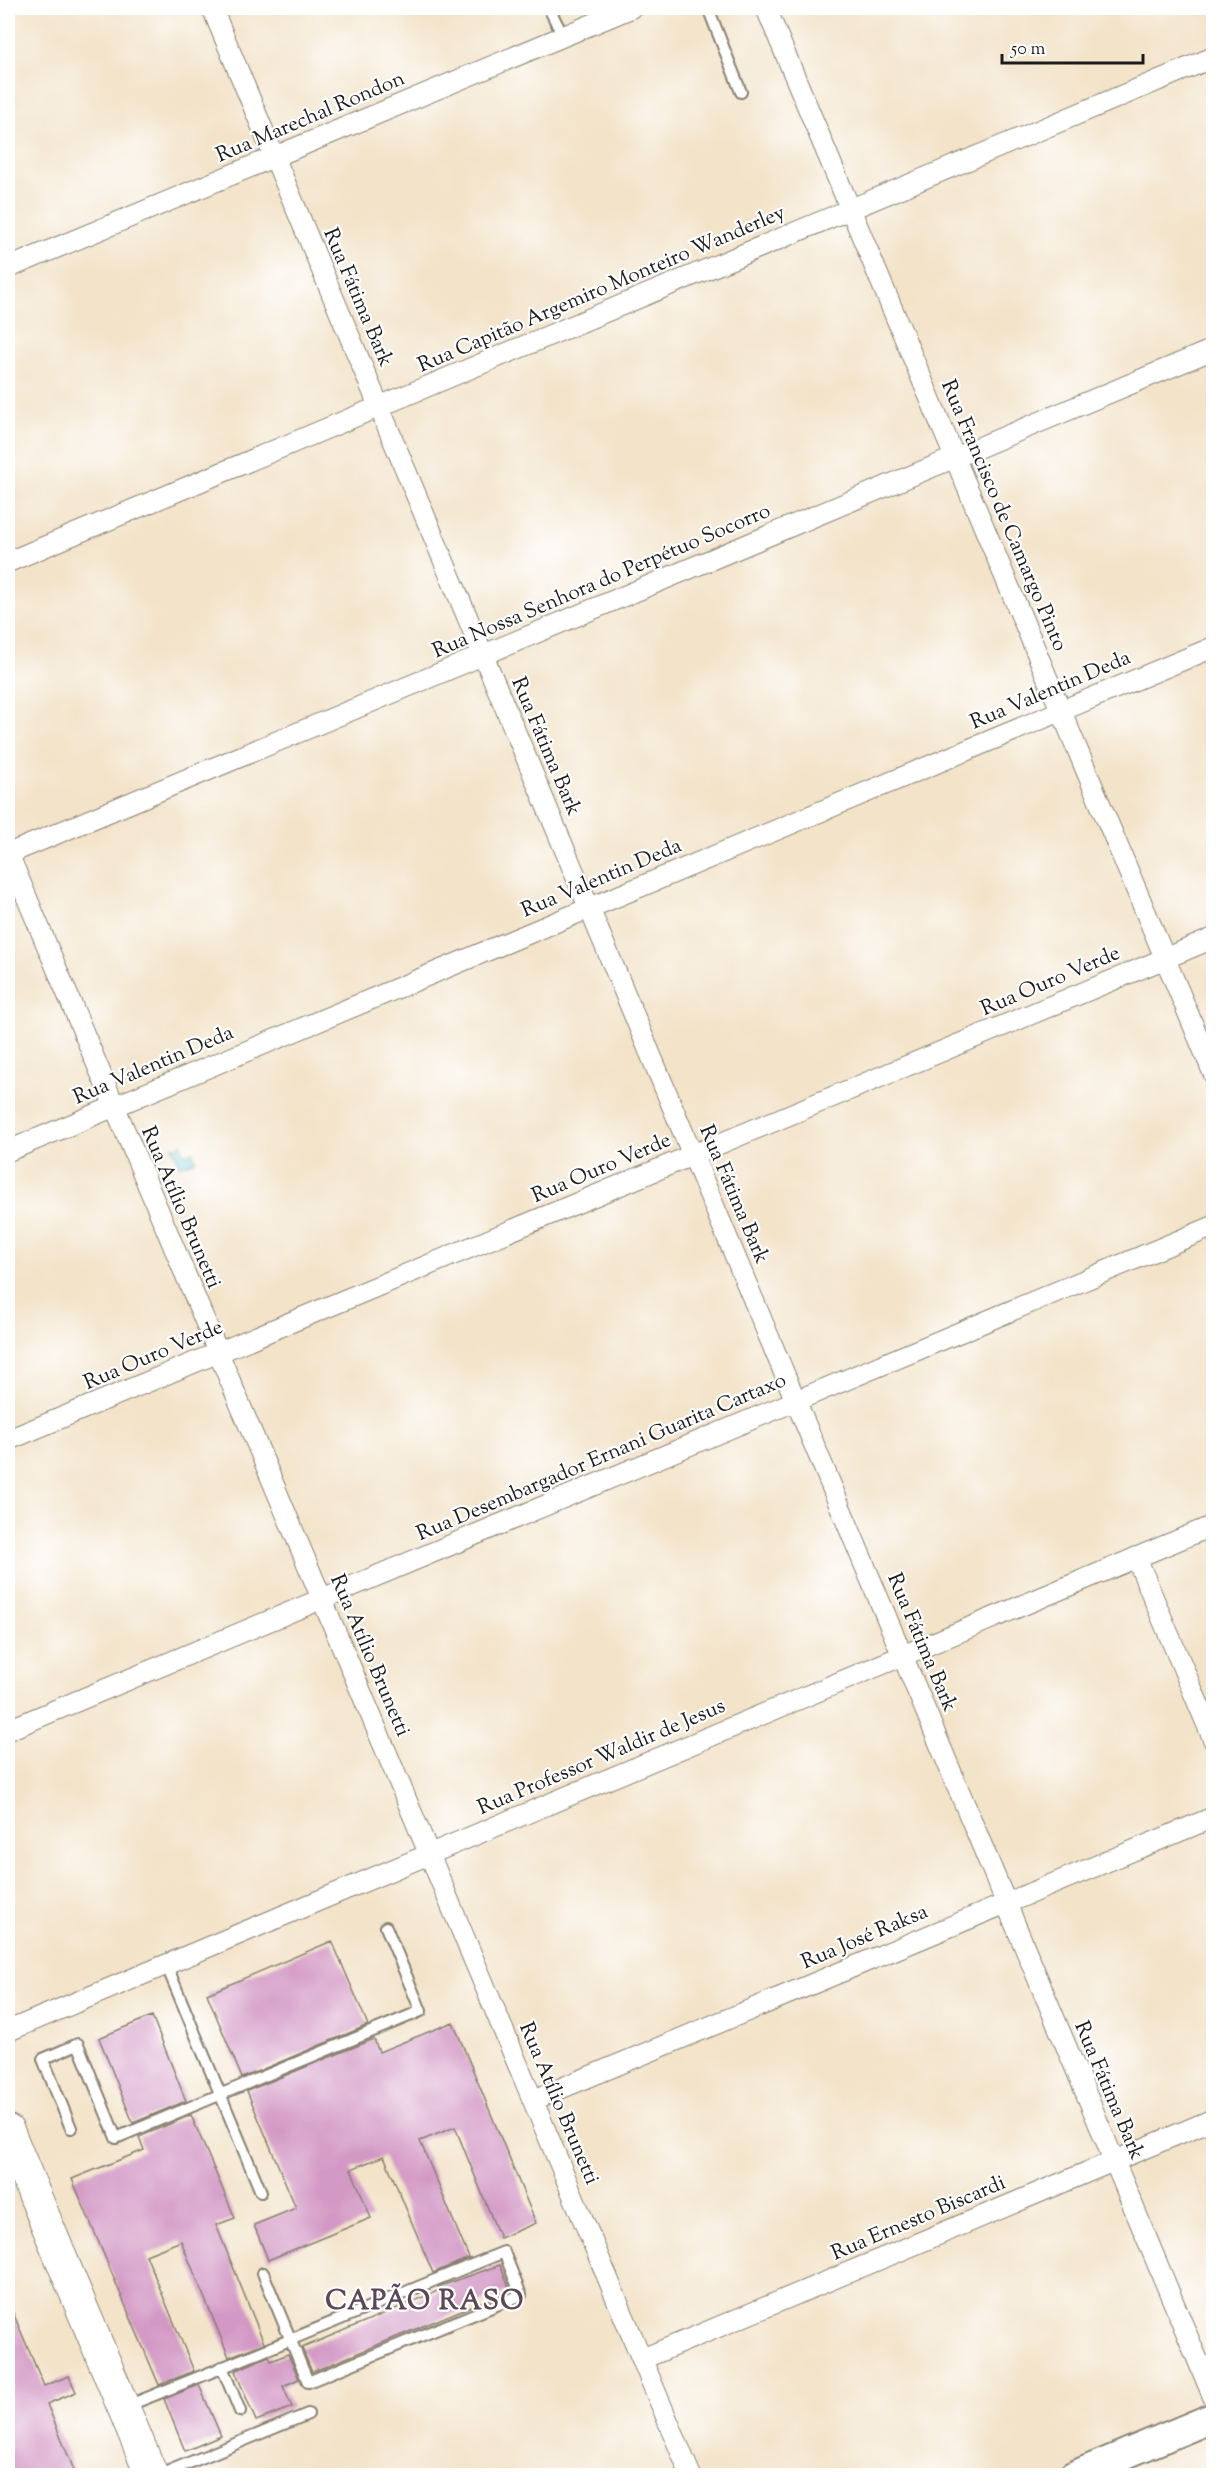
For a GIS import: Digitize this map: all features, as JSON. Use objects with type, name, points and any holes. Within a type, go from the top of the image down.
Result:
[{"type":"main road","points":[[8,2131],[152,2475]]},
{"type":"street","name":"Rua Fátima Bark","points":[[212,8],[1214,2398]]},
{"type":"street","name":"Rua Marechal Rondon","points":[[8,268],[631,8]]},
{"type":"street","name":"Rua Francisco de Camargo Pinto","points":[[766,8],[1214,1075]]},
{"type":"street","name":"Rua Capitão Argemiro Monteiro Wanderley","points":[[8,562],[1214,57]]},
{"type":"street","name":"Rua Nossa Senhora do Perpétuo Socorro","points":[[8,854],[1214,349]]},
{"type":"street","name":"Rua Valentin Deda","points":[[8,1151],[1214,647]]},
{"type":"street","name":"Rua Atílio Brunetti","points":[[8,854],[691,2475]]},
{"type":"street","name":"Rua Ouro Verde","points":[[8,1440],[1214,938]]},
{"type":"street","name":"Rua Desembargador Ernani Guarita Cartaxo","points":[[8,1730],[1214,1226]]},
{"type":"street","name":"Rua Professor Waldir de Jesus","points":[[8,2031],[1214,1525]]},
{"type":"street","points":[[1136,1557],[1214,1741]]},
{"type":"street","name":"Rua José Raksa","points":[[533,2100],[1214,1816]]},
{"type":"street","name":"Rua Ernesto Biscardi","points":[[642,2359],[1214,2119]]},
{"type":"street","points":[[1073,2475],[1214,2417]]},
{"type":"lane","points":[[549,8],[563,36]]},
{"type":"lane","points":[[708,8],[741,92]]},
{"type":"lane","points":[[71,2128],[43,2059],[78,2044],[116,2138],[421,2011],[386,1927]]},
{"type":"lane","points":[[166,1964],[261,2192]]},
{"type":"lane","points":[[124,2408],[222,2367],[291,2340],[504,2252],[521,2295],[308,2382],[291,2340],[263,2273]]},
{"type":"lane","points":[[222,2367],[240,2411]]},
{"type":"lane","points":[[157,2475],[308,2414]]},
{"type":"water","points":[[181,1143],[185,1154],[193,1152],[196,1160],[180,1166],[173,1147],[179,1147]]},
{"type":"building","points":[[332,1941],[368,2025],[242,2078],[207,1994]]},
{"type":"building","points":[[152,2016],[186,2101],[133,2123],[99,2038]]},
{"type":"building","points":[[453,2022],[536,2223],[500,2238],[455,2127],[420,2141],[469,2258],[433,2273],[384,2156],[351,2169],[371,2218],[268,2260],[254,2225],[296,2208],[247,2091],[374,2039],[379,2052]]},
{"type":"building","points":[[191,2115],[235,2218],[216,2225],[264,2343],[229,2357],[181,2241],[146,2255],[194,2371],[159,2385],[72,2179],[144,2150],[139,2137]]},
{"type":"building","points":[[500,2265],[510,2290],[312,2372],[302,2348],[440,2290],[438,2287]]},
{"type":"building","points":[[8,2301],[44,2386],[69,2376],[76,2392],[47,2404],[76,2475],[8,2475]]},
{"type":"building","points":[[288,2354],[299,2379],[283,2386],[292,2407],[256,2421],[235,2371],[269,2356],[271,2361]]},
{"type":"building","points":[[199,2385],[221,2436],[185,2451],[164,2399]]},
{"type":"district","name":"CAPÃO RASO","points":[[425,2300]]}]
